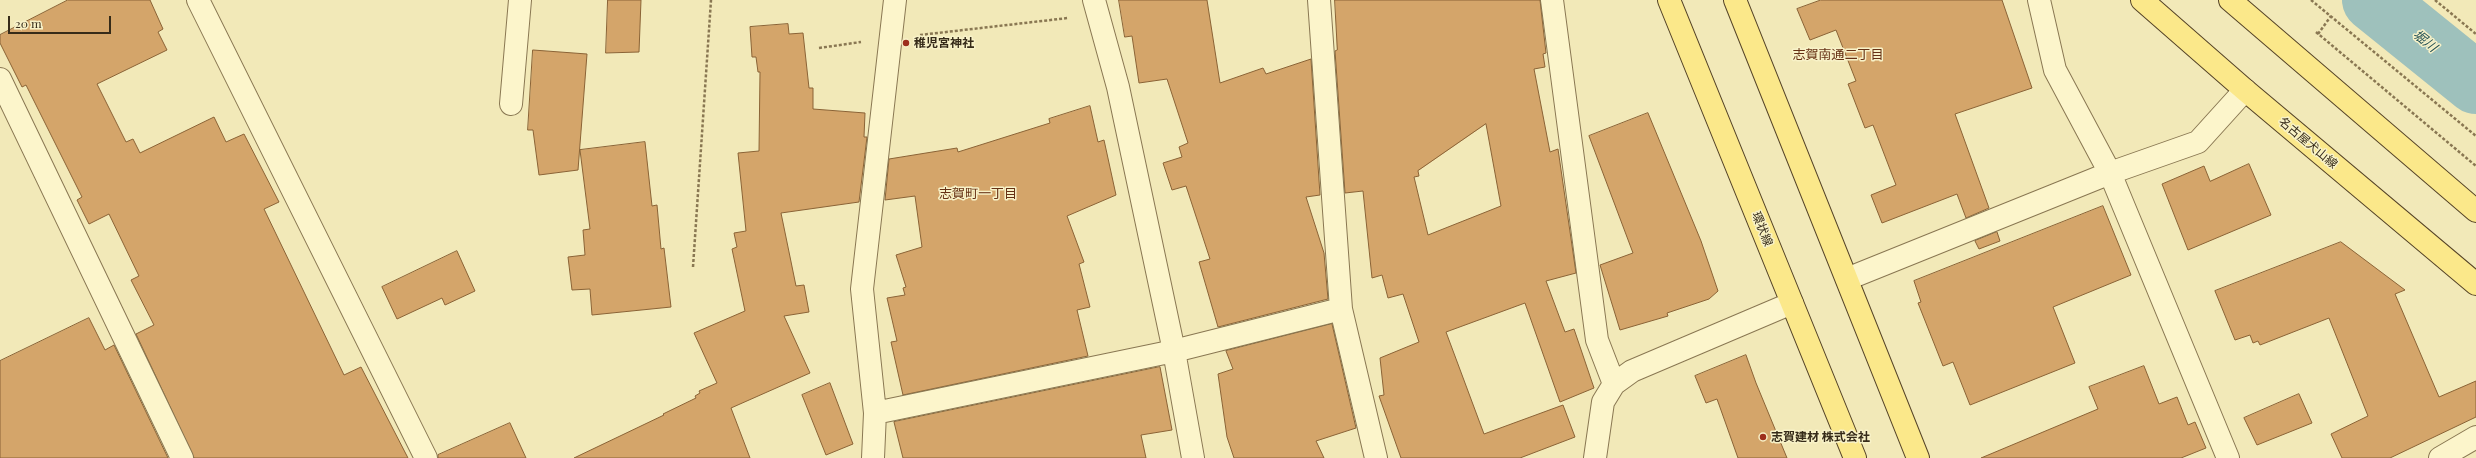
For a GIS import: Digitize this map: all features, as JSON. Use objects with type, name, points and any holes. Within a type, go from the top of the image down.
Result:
[{"type":"main road","name":"環状線","points":[[1669,0],[1855,458]]},
{"type":"main road","points":[[1735,0],[1918,458]]},
{"type":"main road","name":"名古屋犬山線","points":[[2142,0],[2245,90],[2476,284]]},
{"type":"main road","points":[[2230,0],[2476,211]]},
{"type":"street","points":[[198,0],[426,458]]},
{"type":"street","points":[[511,104],[520,0]]},
{"type":"street","points":[[873,458],[875,414],[862,288],[895,0]]},
{"type":"street","points":[[1320,0],[1341,309],[1376,458]]},
{"type":"street","points":[[1552,0],[1597,340],[1614,384]]},
{"type":"street","points":[[2038,0],[2054,70],[2110,173],[2228,458]]},
{"type":"street","points":[[1096,7],[1118,87],[1174,351],[1193,458]]},
{"type":"street","points":[[0,79],[182,458]]},
{"type":"street","points":[[1847,279],[2110,173],[2198,142],[2245,90]]},
{"type":"street","points":[[1595,458],[1603,402],[1614,384],[1632,371],[1792,303]]},
{"type":"street","points":[[875,414],[1174,351],[1341,309]]},
{"type":"street","points":[[2440,458],[2476,437]]},
{"type":"path","points":[[693,267],[711,0]]},
{"type":"path","points":[[2311,0],[2476,136]]},
{"type":"path","points":[[2435,0],[2476,34]]},
{"type":"path","points":[[819,48],[1096,7]]},
{"type":"path","points":[[2318,34],[2331,16]]},
{"type":"path","points":[[2312,29],[2476,164]]},
{"type":"building","points":[[68,0],[150,0],[163,29],[158,32],[167,50],[97,84],[126,142],[133,139],[140,153],[214,117],[226,142],[244,134],[279,202],[264,209],[344,375],[361,367],[408,458],[194,458],[136,334],[154,325],[131,280],[139,276],[109,214],[89,224],[77,200],[82,197],[26,85],[22,87],[0,43],[0,35]]},
{"type":"building","points":[[608,0],[641,0],[639,52],[606,53]]},
{"type":"building","points":[[1119,0],[1207,0],[1220,83],[1263,68],[1266,74],[1311,59],[1320,195],[1306,197],[1324,253],[1328,299],[1218,327],[1199,262],[1210,259],[1186,186],[1172,190],[1163,163],[1182,157],[1179,147],[1188,143],[1167,79],[1139,83],[1132,36],[1125,37]]},
{"type":"building","points":[[1335,0],[1540,0],[1546,53],[1543,54],[1545,67],[1534,69],[1550,152],[1558,149],[1576,273],[1546,281],[1565,332],[1574,329],[1594,388],[1560,402],[1525,303],[1446,332],[1484,434],[1563,405],[1575,437],[1520,458],[1401,458],[1379,396],[1384,395],[1380,358],[1419,342],[1403,294],[1388,298],[1382,275],[1372,278],[1363,191],[1345,193],[1335,51],[1337,50]],"holes":[[[1486,124],[1501,206],[1428,235],[1414,177],[1419,176],[1418,171]]]},
{"type":"building","points":[[1821,0],[2002,0],[2032,88],[1955,114],[1989,208],[1966,218],[1957,194],[1882,223],[1871,195],[1896,185],[1873,125],[1865,128],[1848,84],[1856,81],[1836,30],[1810,40],[1797,9]]},
{"type":"building","points":[[788,24],[789,34],[803,33],[809,88],[813,88],[813,109],[865,113],[864,137],[867,137],[859,202],[781,213],[796,286],[804,285],[809,312],[784,316],[810,373],[731,408],[750,458],[574,458],[664,415],[663,414],[696,398],[695,396],[700,393],[699,391],[717,383],[694,333],[745,311],[732,249],[737,247],[734,233],[746,231],[738,153],[759,151],[760,72],[758,72],[756,57],[752,57],[750,27]]},
{"type":"building","points":[[533,50],[587,54],[578,170],[539,175],[533,130],[528,130]]},
{"type":"building","points":[[1090,106],[1098,142],[1104,140],[1116,195],[1067,216],[1084,262],[1079,264],[1090,307],[1077,310],[1088,356],[903,395],[891,342],[897,341],[887,298],[905,295],[903,288],[906,287],[896,255],[922,247],[915,196],[885,200],[889,159],[957,148],[958,152],[1050,123],[1049,119]]},
{"type":"building","points":[[1648,113],[1701,241],[1718,291],[1709,299],[1667,313],[1668,316],[1620,330],[1600,265],[1633,253],[1589,136]]},
{"type":"building","points":[[645,142],[652,206],[657,205],[661,249],[664,248],[671,307],[592,315],[590,289],[572,290],[568,257],[585,255],[583,230],[590,229],[580,150]]},
{"type":"building","points":[[2249,164],[2271,215],[2188,250],[2162,184],[2204,166],[2210,181]]},
{"type":"building","points":[[2103,206],[2131,275],[2053,307],[2075,363],[1970,405],[1953,362],[1943,366],[1918,303],[1921,302],[1914,281]]},
{"type":"building","points":[[1997,232],[2000,241],[1979,249],[1975,241]]},
{"type":"building","points":[[2341,242],[2405,290],[2395,294],[2439,397],[2476,381],[2476,417],[2390,458],[2342,458],[2331,434],[2368,416],[2329,318],[2260,345],[2258,341],[2253,343],[2250,335],[2235,340],[2215,291]]},
{"type":"building","points":[[457,251],[475,291],[445,305],[442,298],[397,319],[382,287]]},
{"type":"building","points":[[89,318],[105,350],[114,345],[168,458],[0,458],[0,361]]},
{"type":"building","points":[[1332,324],[1356,428],[1316,441],[1324,458],[1234,458],[1227,437],[1218,374],[1233,369],[1226,351]]},
{"type":"building","points":[[1746,355],[1787,458],[1738,458],[1717,399],[1706,403],[1695,376]]},
{"type":"building","points":[[2144,366],[2159,404],[2177,397],[2188,425],[2195,422],[2206,448],[2181,458],[1981,458],[2098,409],[2089,387]]},
{"type":"building","points":[[1160,367],[1172,430],[1141,435],[1146,458],[903,458],[894,422]]},
{"type":"building","points":[[830,383],[853,444],[826,455],[802,395]]},
{"type":"building","points":[[2299,394],[2312,423],[2257,445],[2244,418]]},
{"type":"building","points":[[510,423],[526,458],[438,458],[438,455]]},
{"type":"waterway","name":"堀川","points":[[2373,0],[2476,83]]},
{"type":"place","name":"稚児宮神社","points":[[906,43]]},
{"type":"place","name":"志賀建材 株式会社","points":[[1763,437]]},
{"type":"district","name":"志賀南通二丁目","points":[[1838,55]]},
{"type":"district","name":"志賀町一丁目","points":[[978,194]]}]
